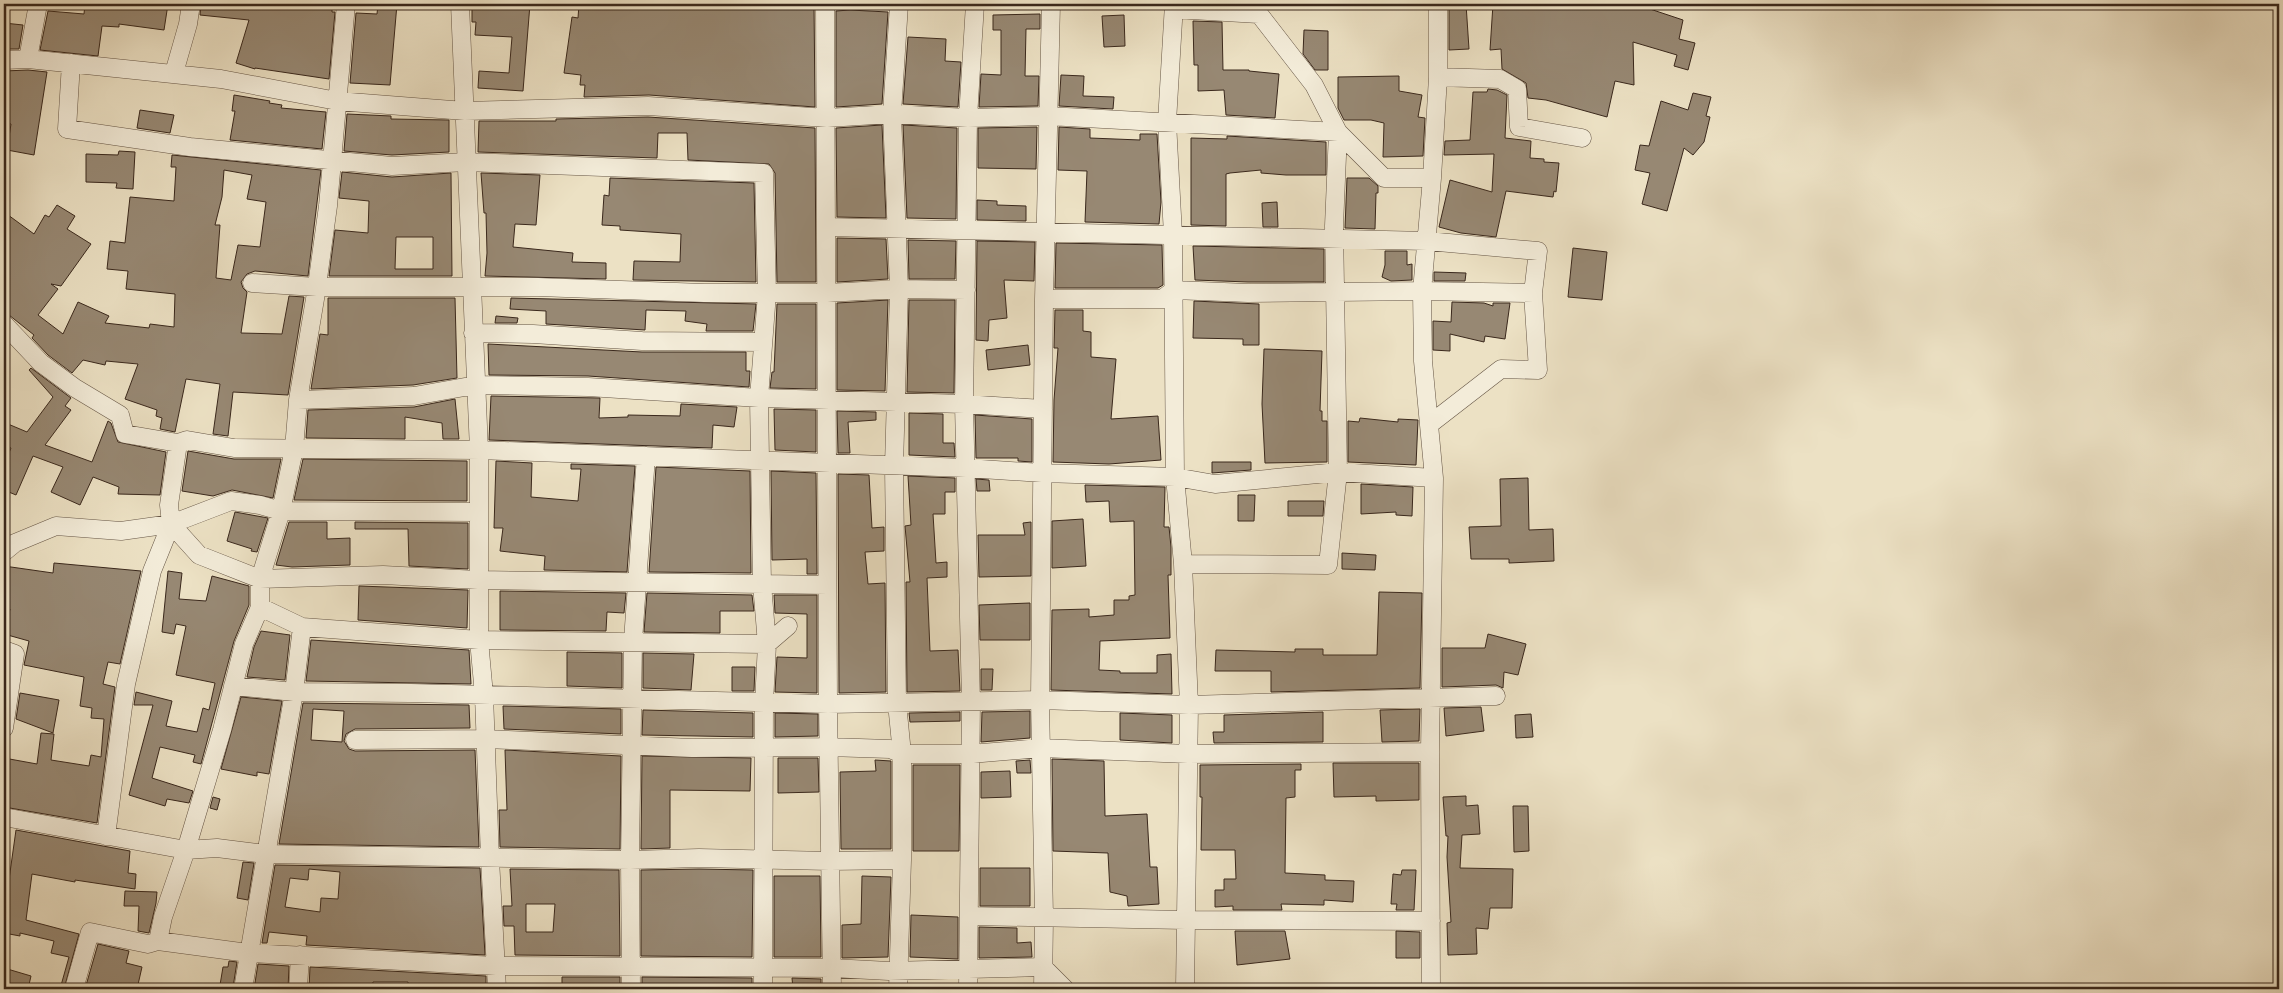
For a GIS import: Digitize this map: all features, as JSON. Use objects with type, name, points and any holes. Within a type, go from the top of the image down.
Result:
[{"type":"street","points":[[28,59],[38,4]]},
{"type":"street","points":[[174,73],[188,24],[191,4]]},
{"type":"street","points":[[158,941],[163,917],[186,850],[244,644],[260,607],[260,579],[281,511],[294,449],[298,400],[317,287],[332,159],[346,4]]},
{"type":"street","points":[[460,4],[473,333],[480,450],[478,512],[479,640],[484,694],[497,989]]},
{"type":"street","points":[[826,4],[827,585],[832,989]]},
{"type":"street","points":[[898,989],[902,860],[902,754],[897,703],[894,466],[899,289],[892,114],[900,4]]},
{"type":"street","points":[[968,989],[972,702],[964,404],[968,229],[968,118],[975,4]]},
{"type":"street","points":[[1043,989],[1044,918],[1040,700],[1044,299],[1051,4]]},
{"type":"street","points":[[1431,989],[1430,698],[1434,478],[1423,361],[1422,291],[1432,178],[1438,77],[1438,4]]},
{"type":"street","points":[[1185,989],[1189,705],[1183,564],[1176,476],[1173,235],[1168,122],[1174,6],[1258,14],[1314,85],[1338,132],[1384,178],[1432,178]]},
{"type":"street","points":[[4,60],[28,59],[174,73],[220,79],[337,101],[464,111],[648,106],[827,118],[892,114],[968,118],[1048,116],[1338,132]]},
{"type":"street","points":[[71,64],[67,129],[190,147],[392,166],[466,162],[764,173],[766,293],[759,398],[762,460],[762,584],[767,644],[764,703],[763,989]]},
{"type":"street","points":[[1438,77],[1500,79],[1517,89],[1519,127],[1582,138]]},
{"type":"street","points":[[1183,564],[1328,565],[1338,472],[1335,239],[1338,132]]},
{"type":"street","points":[[827,227],[968,229],[1427,242],[1538,251],[1533,293],[1538,370],[1500,369],[1430,424]]},
{"type":"street","points":[[252,283],[317,287],[538,287],[704,293],[827,293],[899,289],[966,290]]},
{"type":"street","points":[[1044,299],[1162,299],[1174,290],[1248,293],[1422,291],[1533,293]]},
{"type":"street","points":[[4,324],[41,363],[76,388],[120,415],[125,434],[178,443],[187,440],[234,448],[480,450],[966,468],[1042,473],[1176,476],[1214,484],[1338,472],[1434,478]]},
{"type":"street","points":[[473,333],[533,334],[642,341],[763,342]]},
{"type":"street","points":[[298,400],[406,397],[476,385],[588,387],[759,398],[964,404],[1043,410]]},
{"type":"street","points":[[106,836],[126,684],[152,571],[172,524],[169,505],[178,443]]},
{"type":"street","points":[[631,989],[630,860],[633,641],[646,456]]},
{"type":"street","points":[[4,552],[15,543],[56,526],[121,531],[172,524],[231,501],[260,505],[281,511],[478,512]]},
{"type":"street","points":[[172,524],[199,555],[260,579],[383,575],[478,580],[827,585]]},
{"type":"street","points":[[260,607],[302,627],[479,640],[767,644],[788,626]]},
{"type":"street","points":[[243,989],[294,692],[302,627]]},
{"type":"street","points":[[4,650],[15,654],[6,700],[4,728]]},
{"type":"street","points":[[233,686],[294,692],[484,694],[828,704],[1040,700],[1189,705],[1496,696]]},
{"type":"street","points":[[355,740],[485,739],[692,748],[828,747],[890,750],[902,754],[970,754],[1041,748],[1188,754],[1430,752]]},
{"type":"street","points":[[4,817],[106,836],[131,838],[186,850],[217,848],[265,854],[630,860],[699,858],[830,861],[902,860]]},
{"type":"street","points":[[969,916],[1185,920],[1431,921]]},
{"type":"street","points":[[74,989],[90,932],[148,944],[158,941],[248,953],[496,966],[832,968],[898,971],[1043,967],[1065,989]]},
{"type":"street","points":[[298,989],[300,955]]},
{"type":"building","points":[[85,4],[168,4],[164,30],[119,24],[119,27],[102,26],[98,56],[40,50],[48,11],[84,14]]},
{"type":"building","points":[[201,4],[238,4],[271,7],[271,4],[332,4],[332,12],[335,12],[329,79],[255,69],[236,63],[249,20],[200,15]]},
{"type":"building","points":[[378,4],[397,4],[390,85],[350,83],[356,13],[377,14]]},
{"type":"building","points":[[472,4],[530,4],[523,91],[478,88],[479,71],[509,73],[512,37],[475,35],[476,22],[472,22]]},
{"type":"building","points":[[579,4],[814,4],[815,107],[649,95],[584,97],[585,85],[580,85],[581,75],[564,73],[572,17],[578,18]]},
{"type":"building","points":[[1449,4],[1466,4],[1469,49],[1449,50]]},
{"type":"building","points":[[1493,4],[1647,4],[1647,8],[1683,20],[1679,39],[1695,43],[1688,70],[1674,66],[1677,55],[1633,42],[1634,85],[1615,81],[1607,117],[1546,100],[1528,98],[1526,83],[1502,69],[1501,49],[1490,50]]},
{"type":"building","points":[[836,11],[888,12],[882,104],[836,107]]},
{"type":"building","points":[[1040,14],[1040,29],[1026,29],[1025,76],[1039,76],[1038,106],[979,107],[981,74],[1001,75],[1001,30],[993,30],[993,15]]},
{"type":"building","points":[[1124,15],[1125,46],[1104,47],[1102,16]]},
{"type":"building","points":[[1193,21],[1222,22],[1223,70],[1249,70],[1279,74],[1275,118],[1226,115],[1224,90],[1198,91],[1198,65],[1194,65]]},
{"type":"building","points":[[4,23],[23,25],[19,49],[4,49]]},
{"type":"building","points":[[1304,30],[1328,31],[1328,70],[1315,70],[1303,54]]},
{"type":"building","points":[[908,37],[946,39],[945,61],[961,62],[958,107],[903,104]]},
{"type":"building","points":[[28,70],[47,72],[34,155],[7,150],[11,124],[4,123],[4,71]]},
{"type":"building","points":[[1061,75],[1084,76],[1083,96],[1114,97],[1113,109],[1059,106]]},
{"type":"building","points":[[1399,76],[1399,91],[1422,95],[1418,117],[1425,118],[1423,156],[1383,157],[1384,123],[1371,120],[1344,120],[1338,108],[1338,77]]},
{"type":"building","points":[[1488,89],[1497,90],[1507,95],[1505,138],[1531,141],[1530,158],[1544,159],[1544,162],[1559,163],[1556,192],[1554,191],[1553,197],[1506,191],[1496,237],[1461,233],[1439,227],[1450,180],[1492,192],[1494,154],[1444,155],[1445,141],[1470,140],[1473,92],[1487,92]]},
{"type":"building","points":[[1693,93],[1711,97],[1706,116],[1710,117],[1704,142],[1693,155],[1684,148],[1667,211],[1642,204],[1650,173],[1635,170],[1640,145],[1649,146],[1661,101],[1688,110]]},
{"type":"building","points":[[234,95],[270,101],[269,103],[282,105],[281,108],[326,112],[322,149],[230,140],[235,111],[232,111]]},
{"type":"building","points":[[140,110],[174,115],[170,133],[137,128]]},
{"type":"building","points":[[347,114],[391,116],[391,119],[449,120],[449,152],[392,155],[344,151]]},
{"type":"building","points":[[648,117],[815,128],[816,282],[777,282],[775,173],[769,164],[688,160],[687,133],[658,133],[657,158],[478,152],[479,121],[556,121],[556,119]]},
{"type":"building","points":[[882,125],[886,218],[837,217],[836,128]]},
{"type":"building","points":[[903,125],[957,128],[956,219],[907,218]]},
{"type":"building","points":[[1037,127],[1036,169],[978,168],[978,128]]},
{"type":"building","points":[[1059,127],[1090,129],[1090,138],[1140,140],[1140,134],[1157,134],[1161,202],[1159,224],[1085,222],[1087,171],[1058,170]]},
{"type":"building","points":[[1227,136],[1326,142],[1326,175],[1286,175],[1261,173],[1261,170],[1226,174],[1226,226],[1191,225],[1191,138],[1227,139]]},
{"type":"building","points":[[119,151],[135,152],[133,189],[116,188],[117,183],[86,182],[86,154],[118,155]]},
{"type":"building","points":[[172,155],[321,170],[308,276],[255,271],[247,274],[241,282],[247,292],[241,333],[282,334],[289,296],[304,297],[288,395],[233,392],[228,436],[213,434],[220,384],[186,379],[175,432],[160,429],[162,418],[156,416],[157,410],[125,399],[138,364],[106,361],[105,365],[83,360],[72,373],[48,355],[32,338],[34,335],[4,311],[4,212],[34,234],[45,215],[49,217],[57,205],[75,216],[67,229],[91,244],[61,286],[51,284],[58,289],[38,315],[63,334],[78,302],[109,316],[105,323],[149,328],[150,324],[174,327],[175,294],[126,289],[128,271],[107,269],[110,241],[125,243],[130,197],[174,201],[176,167],[171,167]],"holes":[[[224,170],[252,175],[247,199],[266,202],[260,247],[238,245],[231,280],[216,278],[220,225],[215,225],[222,197]]]},
{"type":"building","points":[[342,172],[392,177],[451,173],[452,276],[329,276],[335,230],[368,233],[369,201],[339,198]],"holes":[[[396,237],[433,237],[433,269],[395,269]]]},
{"type":"building","points":[[481,173],[540,175],[536,225],[515,224],[513,247],[573,253],[572,262],[606,263],[606,279],[485,276],[487,253],[486,213],[484,213]]},
{"type":"building","points":[[610,178],[754,183],[756,282],[633,280],[634,261],[680,262],[681,234],[620,230],[620,226],[602,225],[604,195],[609,196]]},
{"type":"building","points":[[1347,178],[1369,178],[1378,186],[1378,193],[1376,193],[1375,229],[1345,228]]},
{"type":"building","points":[[977,200],[997,201],[997,205],[1026,206],[1026,221],[977,220]]},
{"type":"building","points":[[1277,202],[1278,227],[1263,227],[1262,203]]},
{"type":"building","points":[[837,238],[886,239],[888,279],[837,282]]},
{"type":"building","points":[[908,240],[956,241],[955,279],[909,279]]},
{"type":"building","points":[[977,241],[1035,242],[1034,281],[1004,280],[1007,318],[989,320],[988,341],[976,340]]},
{"type":"building","points":[[1056,243],[1162,245],[1163,285],[1158,288],[1055,288]]},
{"type":"building","points":[[1193,246],[1324,249],[1324,282],[1195,280]]},
{"type":"building","points":[[1573,248],[1607,252],[1602,300],[1568,297]]},
{"type":"building","points":[[1385,251],[1407,251],[1407,265],[1412,264],[1412,280],[1391,281],[1382,277],[1385,265]]},
{"type":"building","points":[[1434,272],[1466,273],[1465,281],[1434,281]]},
{"type":"building","points":[[328,298],[455,298],[457,378],[413,385],[311,389],[320,334],[328,335]]},
{"type":"building","points":[[511,298],[756,304],[753,331],[706,331],[707,324],[685,321],[686,311],[646,310],[645,330],[546,324],[546,311],[510,309]]},
{"type":"building","points":[[888,300],[885,391],[837,390],[837,303]]},
{"type":"building","points":[[909,300],[955,300],[954,393],[907,392]]},
{"type":"building","points":[[1194,301],[1259,304],[1259,345],[1243,345],[1243,339],[1193,338]]},
{"type":"building","points":[[1452,302],[1484,303],[1493,306],[1493,303],[1510,303],[1505,339],[1485,336],[1484,342],[1450,334],[1450,351],[1433,350],[1433,321],[1451,322]]},
{"type":"building","points":[[777,304],[816,304],[816,389],[770,388],[772,372],[774,372]]},
{"type":"building","points":[[1055,310],[1083,310],[1083,331],[1091,332],[1091,357],[1116,359],[1111,419],[1158,416],[1161,460],[1109,464],[1053,462],[1054,400],[1058,348],[1054,348]]},
{"type":"building","points":[[496,316],[518,318],[517,323],[495,323]]},
{"type":"building","points":[[488,344],[642,352],[746,352],[746,371],[750,371],[749,387],[588,376],[489,375]]},
{"type":"building","points":[[1028,345],[1030,365],[988,370],[986,350]]},
{"type":"building","points":[[1264,349],[1322,351],[1320,411],[1322,411],[1322,421],[1327,421],[1327,462],[1265,463],[1262,404]]},
{"type":"building","points":[[31,368],[71,398],[65,406],[71,410],[45,445],[92,462],[108,421],[111,423],[118,442],[166,452],[160,495],[118,494],[119,487],[93,477],[80,505],[51,492],[63,467],[33,456],[16,495],[4,490],[4,465],[11,448],[4,445],[4,434],[8,424],[27,432],[53,397],[29,370]]},
{"type":"building","points":[[491,396],[600,398],[599,418],[628,417],[628,415],[680,416],[681,404],[737,407],[734,427],[713,425],[712,448],[489,440]]},
{"type":"building","points":[[455,399],[459,439],[443,439],[442,423],[405,417],[405,439],[306,438],[308,410],[414,407]]},
{"type":"building","points":[[774,409],[816,410],[816,452],[775,450]]},
{"type":"building","points":[[837,411],[876,412],[876,420],[848,422],[850,453],[838,453]]},
{"type":"building","points":[[909,413],[943,414],[943,443],[954,443],[955,457],[909,455]]},
{"type":"building","points":[[975,415],[1032,419],[1032,462],[1018,461],[1018,458],[976,458]]},
{"type":"building","points":[[1360,418],[1398,422],[1398,419],[1418,420],[1416,465],[1348,462],[1348,421],[1359,422]]},
{"type":"building","points":[[188,451],[234,459],[281,459],[273,498],[232,490],[213,496],[182,491]]},
{"type":"building","points":[[303,459],[467,461],[467,501],[294,500]]},
{"type":"building","points":[[496,461],[532,463],[531,497],[578,501],[581,469],[571,469],[571,464],[635,466],[627,572],[544,570],[545,556],[500,551],[503,528],[494,528]]},
{"type":"building","points":[[1212,462],[1251,462],[1251,470],[1212,473]]},
{"type":"building","points":[[656,467],[750,471],[751,573],[649,572]]},
{"type":"building","points":[[771,471],[816,473],[817,574],[807,574],[807,559],[772,560]]},
{"type":"building","points":[[838,474],[869,475],[872,528],[884,527],[884,551],[865,552],[868,584],[885,583],[886,692],[839,693]]},
{"type":"building","points":[[908,476],[955,478],[955,492],[945,492],[945,514],[933,514],[936,563],[947,562],[947,577],[927,578],[930,651],[958,650],[960,691],[907,692],[906,582],[910,582],[905,526],[911,525]]},
{"type":"building","points":[[1528,478],[1529,530],[1553,529],[1554,561],[1509,563],[1509,559],[1471,559],[1469,527],[1501,526],[1500,479]]},
{"type":"building","points":[[976,479],[989,480],[990,491],[977,491]]},
{"type":"building","points":[[1361,484],[1413,487],[1412,516],[1396,515],[1396,512],[1361,514]]},
{"type":"building","points":[[1085,485],[1165,487],[1164,527],[1169,527],[1171,547],[1171,575],[1168,575],[1170,638],[1100,641],[1099,670],[1120,671],[1120,673],[1157,673],[1157,655],[1171,654],[1172,694],[1051,690],[1052,610],[1089,609],[1089,617],[1114,615],[1114,600],[1129,600],[1129,596],[1135,595],[1134,521],[1110,522],[1109,501],[1086,502]]},
{"type":"building","points":[[1238,495],[1255,495],[1254,521],[1238,521]]},
{"type":"building","points":[[1288,501],[1324,501],[1323,516],[1288,516]]},
{"type":"building","points":[[235,512],[268,518],[257,552],[227,541]]},
{"type":"building","points":[[1083,519],[1086,566],[1052,568],[1052,521]]},
{"type":"building","points":[[289,522],[327,522],[327,539],[350,538],[350,565],[292,567],[276,565]]},
{"type":"building","points":[[355,522],[468,523],[468,569],[409,566],[408,529],[355,529]]},
{"type":"building","points":[[1031,522],[1031,576],[979,577],[978,535],[1025,535],[1023,523]]},
{"type":"building","points":[[1342,553],[1376,555],[1375,570],[1342,569]]},
{"type":"building","points":[[54,563],[141,571],[120,664],[108,662],[103,684],[115,687],[97,823],[4,807],[4,758],[37,764],[41,733],[54,734],[51,760],[89,766],[91,755],[101,757],[104,719],[91,718],[92,708],[80,706],[84,677],[24,665],[29,641],[4,634],[10,609],[4,607],[4,566],[53,573]]},
{"type":"building","points":[[168,571],[182,573],[179,599],[206,601],[212,576],[249,586],[249,605],[234,641],[201,764],[193,762],[195,755],[160,747],[152,778],[193,791],[189,803],[167,799],[165,806],[129,795],[153,705],[134,705],[136,692],[172,701],[166,726],[197,732],[203,708],[209,710],[215,683],[176,675],[186,626],[176,624],[174,634],[162,632]]},
{"type":"building","points":[[359,586],[468,590],[467,628],[358,620]]},
{"type":"building","points":[[500,591],[626,593],[624,613],[607,612],[606,631],[500,630]]},
{"type":"building","points":[[1379,592],[1422,593],[1420,688],[1271,692],[1271,671],[1215,671],[1216,650],[1295,652],[1295,649],[1323,649],[1323,655],[1377,655]]},
{"type":"building","points":[[647,593],[752,595],[754,611],[720,611],[720,633],[644,632]]},
{"type":"building","points":[[774,595],[817,595],[817,693],[775,692],[777,657],[807,658],[807,614],[775,613]]},
{"type":"building","points":[[1030,603],[1030,640],[980,640],[979,605]]},
{"type":"building","points":[[261,631],[290,635],[285,680],[247,677],[254,647]]},
{"type":"building","points":[[1488,634],[1526,644],[1518,675],[1504,672],[1503,688],[1496,685],[1442,687],[1442,648],[1485,648]]},
{"type":"building","points":[[311,640],[469,650],[471,684],[306,681]]},
{"type":"building","points":[[567,652],[622,653],[622,688],[567,686]]},
{"type":"building","points":[[643,653],[694,654],[691,690],[643,688]]},
{"type":"building","points":[[732,667],[755,667],[754,691],[732,691]]},
{"type":"building","points":[[981,669],[993,669],[992,690],[981,690]]},
{"type":"building","points":[[20,693],[59,700],[53,733],[16,719]]},
{"type":"building","points":[[241,697],[282,701],[269,774],[257,772],[257,776],[221,769]]},
{"type":"building","points":[[303,703],[469,705],[470,728],[355,729],[346,734],[344,741],[349,749],[355,751],[475,750],[479,847],[279,844]],"holes":[[[313,709],[344,711],[342,742],[311,740]]]},
{"type":"building","points":[[503,706],[621,709],[621,734],[504,729]]},
{"type":"building","points":[[1481,707],[1484,731],[1446,736],[1444,708]]},
{"type":"building","points":[[1420,709],[1419,741],[1382,742],[1380,710]]},
{"type":"building","points":[[643,710],[753,713],[753,737],[642,735]]},
{"type":"building","points":[[1030,711],[1030,738],[981,742],[982,712]]},
{"type":"building","points":[[960,712],[960,721],[910,722],[909,713]]},
{"type":"building","points":[[1323,712],[1323,742],[1214,743],[1213,732],[1224,732],[1224,715]]},
{"type":"building","points":[[775,713],[818,714],[818,736],[775,737]]},
{"type":"building","points":[[1120,713],[1172,715],[1172,743],[1120,740]]},
{"type":"building","points":[[1531,714],[1533,737],[1516,738],[1515,715]]},
{"type":"building","points":[[505,750],[621,756],[620,849],[500,847],[499,810],[507,810]]},
{"type":"building","points":[[642,756],[751,758],[750,791],[670,790],[670,848],[641,849]]},
{"type":"building","points":[[778,758],[818,758],[819,792],[778,793]]},
{"type":"building","points":[[1052,759],[1104,761],[1105,816],[1147,814],[1150,867],[1157,867],[1159,904],[1128,906],[1127,896],[1110,892],[1108,853],[1053,851]]},
{"type":"building","points":[[875,760],[891,761],[891,849],[841,849],[840,772],[876,771]]},
{"type":"building","points":[[1030,760],[1031,773],[1017,773],[1016,761]]},
{"type":"building","points":[[1333,763],[1419,763],[1419,800],[1376,801],[1376,796],[1334,797]]},
{"type":"building","points":[[1301,764],[1301,770],[1295,770],[1295,797],[1286,798],[1285,873],[1325,875],[1325,880],[1354,881],[1353,902],[1324,900],[1324,905],[1281,904],[1282,910],[1233,910],[1233,906],[1215,907],[1215,890],[1224,890],[1224,879],[1236,879],[1235,850],[1201,850],[1202,797],[1200,797],[1200,765]]},
{"type":"building","points":[[913,765],[960,765],[959,851],[913,851]]},
{"type":"building","points":[[1010,771],[1011,797],[981,798],[981,772]]},
{"type":"building","points":[[1466,796],[1466,806],[1478,805],[1480,834],[1462,835],[1460,868],[1513,869],[1512,908],[1490,908],[1488,929],[1476,928],[1477,954],[1448,955],[1447,923],[1451,922],[1447,857],[1448,836],[1446,836],[1443,797]]},
{"type":"building","points":[[213,797],[220,799],[217,810],[210,808]]},
{"type":"building","points":[[1513,806],[1528,806],[1529,851],[1514,852]]},
{"type":"building","points":[[16,830],[130,851],[128,873],[136,874],[135,889],[75,880],[75,882],[32,874],[26,920],[79,934],[64,989],[60,989],[69,957],[51,953],[54,941],[20,933],[20,936],[4,933],[4,915]]},
{"type":"building","points":[[243,862],[254,863],[248,900],[237,898]]},
{"type":"building","points":[[275,865],[480,868],[485,955],[306,945],[307,936],[269,932],[267,943],[262,943]],"holes":[[[309,869],[340,872],[338,899],[321,898],[320,912],[285,907],[290,878],[308,880]]]},
{"type":"building","points":[[980,868],[1030,868],[1030,906],[980,906]]},
{"type":"building","points":[[510,869],[619,870],[620,956],[515,955],[514,926],[504,926],[503,906],[512,906]],"holes":[[[526,904],[555,904],[553,932],[526,932]]]},
{"type":"building","points":[[641,870],[753,870],[752,957],[641,956]]},
{"type":"building","points":[[1402,870],[1416,870],[1414,910],[1396,910],[1397,904],[1391,904],[1393,874],[1401,875]]},
{"type":"building","points":[[774,876],[820,876],[821,957],[774,957]]},
{"type":"building","points":[[862,876],[891,877],[888,957],[842,958],[842,925],[861,924]]},
{"type":"building","points":[[125,891],[157,892],[149,933],[138,931],[139,906],[124,906]]},
{"type":"building","points":[[911,915],[958,917],[958,959],[910,957]]},
{"type":"building","points":[[979,927],[1017,928],[1017,943],[1031,942],[1032,957],[979,958]]},
{"type":"building","points":[[1235,931],[1285,931],[1290,959],[1237,965]]},
{"type":"building","points":[[1396,931],[1420,932],[1420,958],[1396,958]]},
{"type":"building","points":[[98,944],[129,951],[126,963],[142,967],[137,989],[85,989]]},
{"type":"building","points":[[229,961],[237,962],[233,987],[220,985],[223,967],[228,967]]},
{"type":"building","points":[[258,964],[289,966],[288,989],[254,989]]},
{"type":"building","points":[[310,967],[486,976],[486,989],[408,989],[408,982],[373,982],[372,989],[309,989]]},
{"type":"building","points":[[4,968],[31,976],[28,989],[4,989]]},
{"type":"building","points":[[562,977],[620,977],[620,989],[576,985],[576,989],[562,989]]},
{"type":"building","points":[[642,977],[752,978],[752,989],[642,989]]},
{"type":"building","points":[[792,978],[821,979],[821,989],[793,989]]}]
